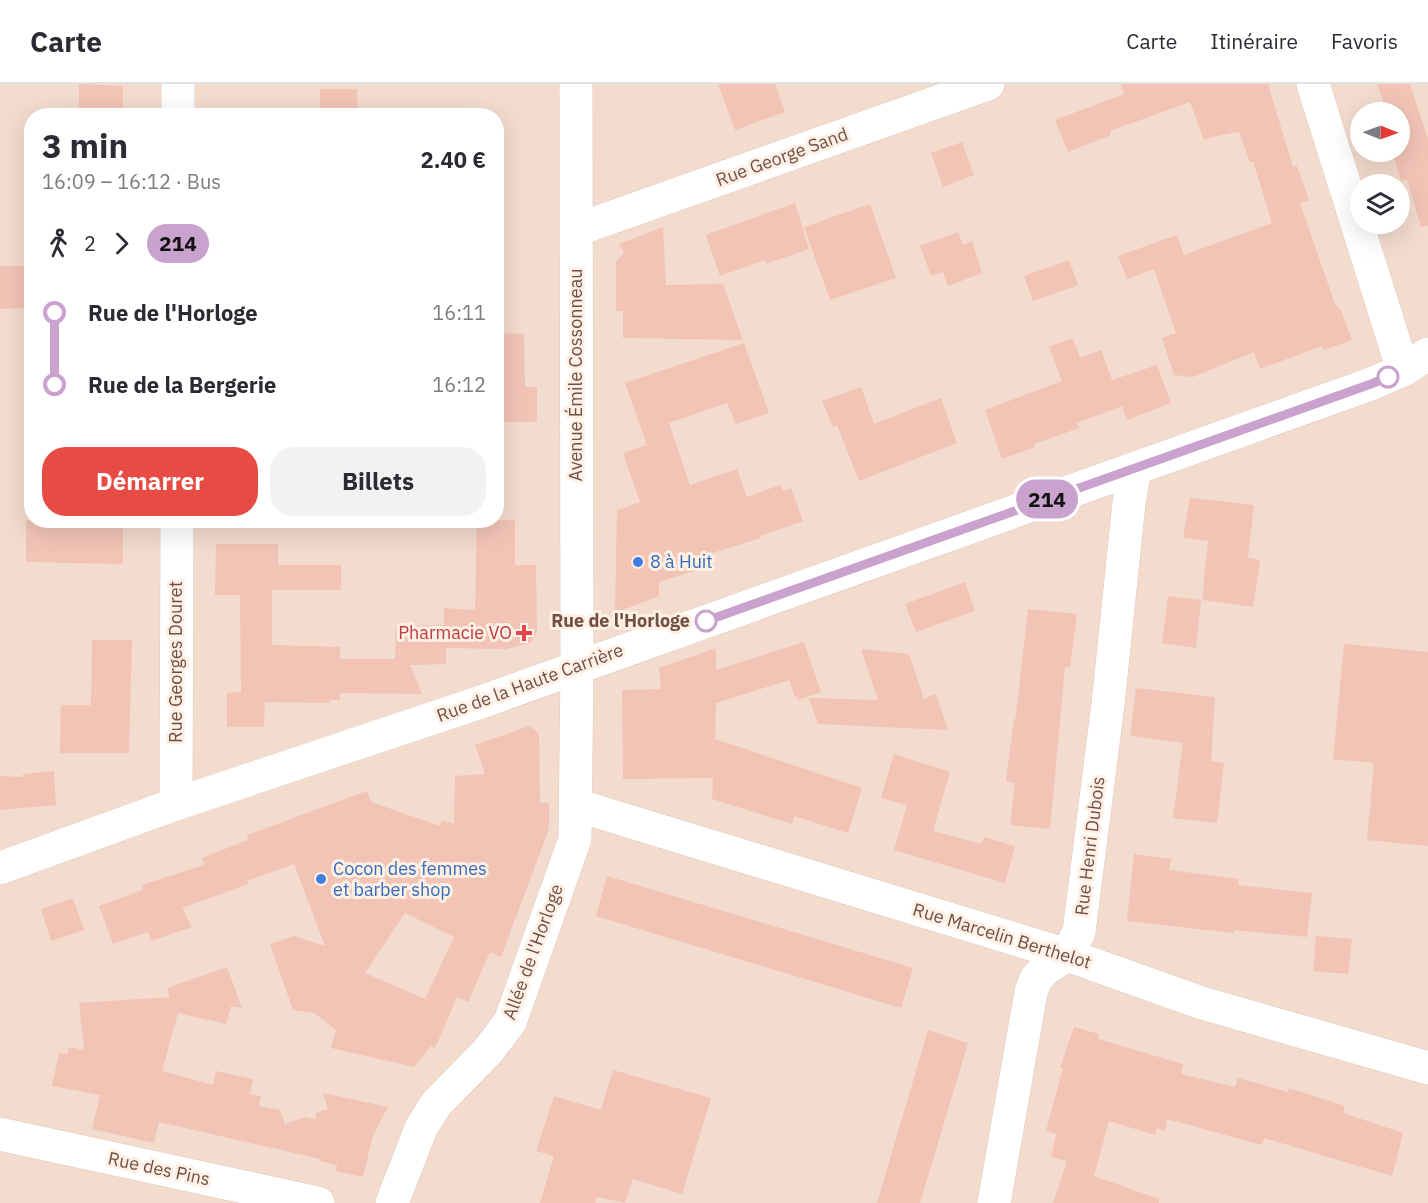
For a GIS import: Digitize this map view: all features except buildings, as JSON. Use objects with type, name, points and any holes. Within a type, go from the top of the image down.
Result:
[{"type":"street","points":[[178,84],[178,108]]},
{"type":"street","name":"Avenue Émile Cossonneau","points":[[576,84],[577,667]]},
{"type":"street","name":"Rue George Sand","points":[[576,230],[988,84]]},
{"type":"street","points":[[1313,84],[1416,362]]},
{"type":"street","name":"Rue de la Haute Carrière","points":[[0,868],[176,804],[481,702],[1371,384],[1416,362]]},
{"type":"street","name":"Rue Henri Dubois","points":[[1067,955],[1079,932],[1135,468]]},
{"type":"street","name":"Rue Georges Douret","points":[[176,804],[177,528]]},
{"type":"street","name":"Allée de l'Horloge","points":[[392,1203],[421,1128],[436,1104],[488,1052],[510,1022],[575,839],[577,667]]},
{"type":"street","name":"Rue Marcelin Berthelot","points":[[576,806],[1067,955],[1202,1003],[1428,1068]]},
{"type":"street","points":[[994,1203],[1031,992],[1036,980],[1044,970],[1067,955]]},
{"type":"street","name":"Rue des Pins","points":[[0,1134],[318,1203]]},
{"type":"shaded area","points":[[0,84],[1428,84],[1428,1203],[0,1203]]},
{"type":"bus line","name":"214","points":[[706,621],[1388,377]]},
{"type":"place","name":"8 à Huit","points":[[638,562]]},
{"type":"place","name":"Rue de l'Horloge","points":[[706,621]]},
{"type":"place","name":"Pharmacie VO","points":[[524,633]]},
{"type":"place","name":"Cocon des femmes et barber shop","points":[[321,879]]}]
